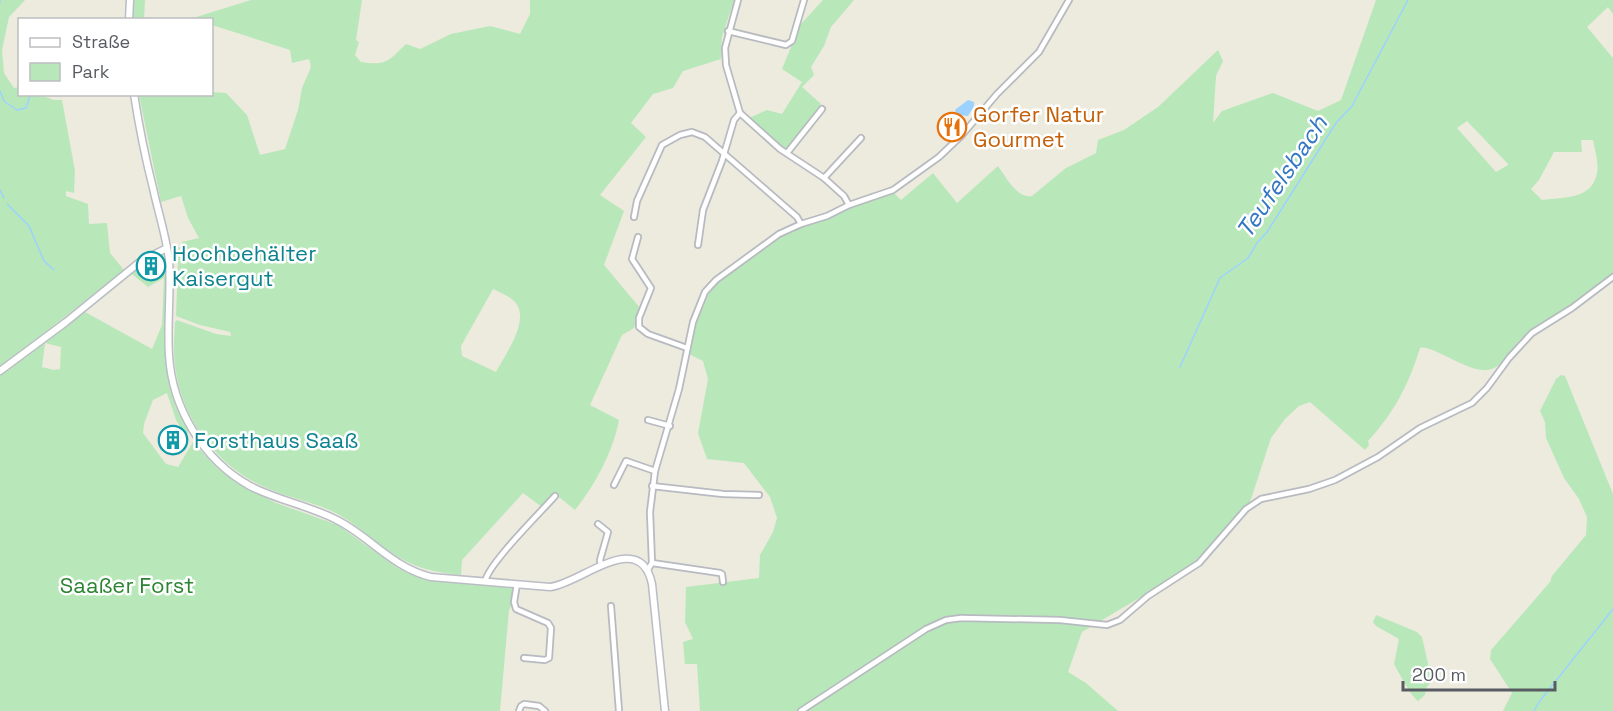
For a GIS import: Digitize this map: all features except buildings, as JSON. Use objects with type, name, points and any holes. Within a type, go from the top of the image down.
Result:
[{"type":"street","points":[[129,18],[130,0]]},
{"type":"street","points":[[738,0],[728,31],[725,56],[740,112],[787,153],[824,178],[844,196],[849,205]]},
{"type":"street","points":[[728,31],[786,45],[792,41],[804,0]]},
{"type":"street","points":[[647,571],[652,563],[650,512],[652,486],[670,426],[696,312],[710,286],[771,238],[849,205],[884,194],[900,186],[946,152],[997,94],[1039,52],[1069,0]]},
{"type":"street","points":[[134,96],[167,248],[170,276],[169,355],[173,385],[188,423],[209,452],[245,483],[341,522],[405,568],[431,577],[556,586],[615,559],[638,562],[647,571],[652,584],[665,711]]},
{"type":"street","points":[[787,153],[822,109]]},
{"type":"street","points":[[698,245],[703,210],[735,117],[740,112]]},
{"type":"street","points":[[634,217],[637,201],[660,148],[665,142],[692,132],[705,137],[724,153],[797,217],[801,224]]},
{"type":"street","points":[[824,178],[861,138]]},
{"type":"street","points":[[638,237],[632,259],[651,288],[639,318],[639,327],[648,334],[687,348]]},
{"type":"street","points":[[0,371],[66,322],[141,261],[167,248]]},
{"type":"street","points":[[801,711],[927,629],[946,620],[999,618],[1060,620],[1107,625],[1120,620],[1148,596],[1199,563],[1246,509],[1261,499],[1309,489],[1343,477],[1378,457],[1420,428],[1472,402],[1487,388],[1509,358],[1532,333],[1572,308],[1613,277]]},
{"type":"street","points":[[648,420],[670,426]]},
{"type":"street","points":[[614,486],[626,462],[656,471]]},
{"type":"street","points":[[652,486],[734,495],[759,495]]},
{"type":"street","points":[[484,582],[494,564],[555,496]]},
{"type":"street","points":[[598,524],[609,531],[600,560],[601,566]]},
{"type":"street","points":[[652,563],[720,573],[723,582]]},
{"type":"street","points":[[517,584],[514,602],[516,609],[548,623],[551,628],[549,658],[545,660],[525,657]]},
{"type":"street","points":[[611,606],[619,711]]},
{"type":"street","points":[[519,711],[520,706],[524,704],[539,706],[545,711]]},
{"type":"green space","points":[[0,0],[25,0],[9,17],[2,50],[4,73],[14,88],[18,87],[18,96],[43,96],[62,100],[75,171],[74,193],[66,191],[66,196],[88,204],[89,224],[107,223],[110,253],[124,270],[0,368]]},
{"type":"green space","points":[[126,0],[145,0],[144,18],[125,18]]},
{"type":"green space","points":[[251,0],[362,0],[356,40],[359,42],[355,55],[361,62],[382,63],[406,44],[420,49],[451,34],[490,26],[520,34],[530,14],[530,0],[734,0],[722,37],[721,59],[683,71],[673,88],[653,94],[631,123],[646,137],[600,195],[624,211],[604,265],[640,308],[634,328],[622,335],[590,405],[619,420],[602,468],[575,510],[554,493],[542,507],[523,493],[462,560],[461,575],[436,571],[402,559],[336,513],[269,489],[244,476],[229,465],[204,438],[186,407],[180,389],[174,359],[175,322],[177,320],[216,334],[231,336],[230,332],[200,325],[176,316],[178,264],[174,250],[181,246],[182,242],[199,238],[188,218],[181,196],[161,202],[139,96],[213,96],[213,92],[226,93],[247,115],[260,155],[285,149],[298,110],[302,88],[311,66],[309,59],[292,63],[290,50],[213,25],[213,18],[193,18]],"holes":[[[493,289],[507,296],[519,308],[519,326],[496,372],[462,356],[461,346]]]},
{"type":"green space","points":[[823,0],[854,0],[831,27],[824,46],[811,67],[814,75],[802,87],[821,104],[784,149],[749,118],[767,110],[782,114],[802,82],[782,69],[800,25]]},
{"type":"green space","points":[[1376,0],[1613,0],[1613,14],[1608,7],[1587,27],[1613,58],[1613,273],[1578,301],[1526,335],[1495,368],[1475,369],[1431,350],[1420,348],[1400,398],[1386,420],[1368,441],[1369,445],[1365,450],[1310,402],[1299,406],[1285,419],[1271,438],[1250,502],[1188,569],[1082,632],[1068,672],[1086,683],[1118,711],[805,711],[908,644],[907,640],[799,711],[700,711],[697,664],[685,664],[683,642],[693,639],[685,622],[686,587],[759,578],[760,555],[773,532],[777,518],[770,497],[744,463],[707,459],[698,433],[708,379],[703,361],[689,354],[698,317],[716,283],[794,228],[893,192],[901,200],[933,173],[957,203],[998,166],[1017,191],[1032,196],[1066,168],[1096,153],[1098,140],[1124,130],[1158,107],[1218,50],[1223,61],[1216,76],[1213,123],[1222,111],[1273,93],[1318,111],[1341,100]],"holes":[[[1467,121],[1508,164],[1508,165],[1496,172],[1457,128]],[[1581,140],[1593,140],[1598,165],[1594,182],[1583,193],[1576,196],[1542,200],[1531,189],[1539,180],[1554,152],[1582,152]]]},
{"type":"green space","name":"Saaßer Forst","points":[[154,255],[163,255],[165,258],[169,385],[176,407],[189,432],[185,435],[176,420],[167,393],[153,400],[143,433],[166,464],[178,467],[193,442],[217,468],[234,481],[276,503],[338,525],[407,573],[434,581],[513,588],[500,711],[0,711],[0,375],[45,343],[143,261]],"holes":[[[132,274],[148,287],[164,278],[162,325],[152,349],[85,312]],[[45,343],[61,347],[60,369],[42,367]]]},
{"type":"green space","points":[[1561,375],[1565,376],[1613,494],[1613,711],[1503,711],[1512,693],[1490,659],[1491,650],[1550,582],[1552,576],[1586,535],[1587,517],[1579,499],[1564,478],[1546,438],[1545,422],[1540,411],[1556,379]]},
{"type":"green space","points":[[1376,615],[1417,632],[1422,637],[1432,681],[1426,688],[1425,695],[1418,701],[1394,664],[1399,639],[1376,626],[1373,622]]},
{"type":"water","points":[[968,100],[974,102],[974,106],[968,116],[959,115],[956,109]]},
{"type":"waterway","name":"Teufelsbach","points":[[1180,367],[1220,278],[1248,258],[1267,232],[1336,123],[1352,106],[1408,0]]},
{"type":"waterway","points":[[0,91],[4,101],[17,110],[26,108],[30,96]]},
{"type":"waterway","points":[[0,190],[4,198]]},
{"type":"waterway","points":[[7,204],[29,226],[44,261],[54,270]]},
{"type":"waterway","points":[[1534,711],[1613,609]]},
{"type":"place","name":"Gorfer Natur Gourmet","points":[[952,127]]},
{"type":"place","name":"Hochbehälter Kaisergut","points":[[151,266]]},
{"type":"place","name":"Forsthaus Saaß","points":[[173,440]]}]
